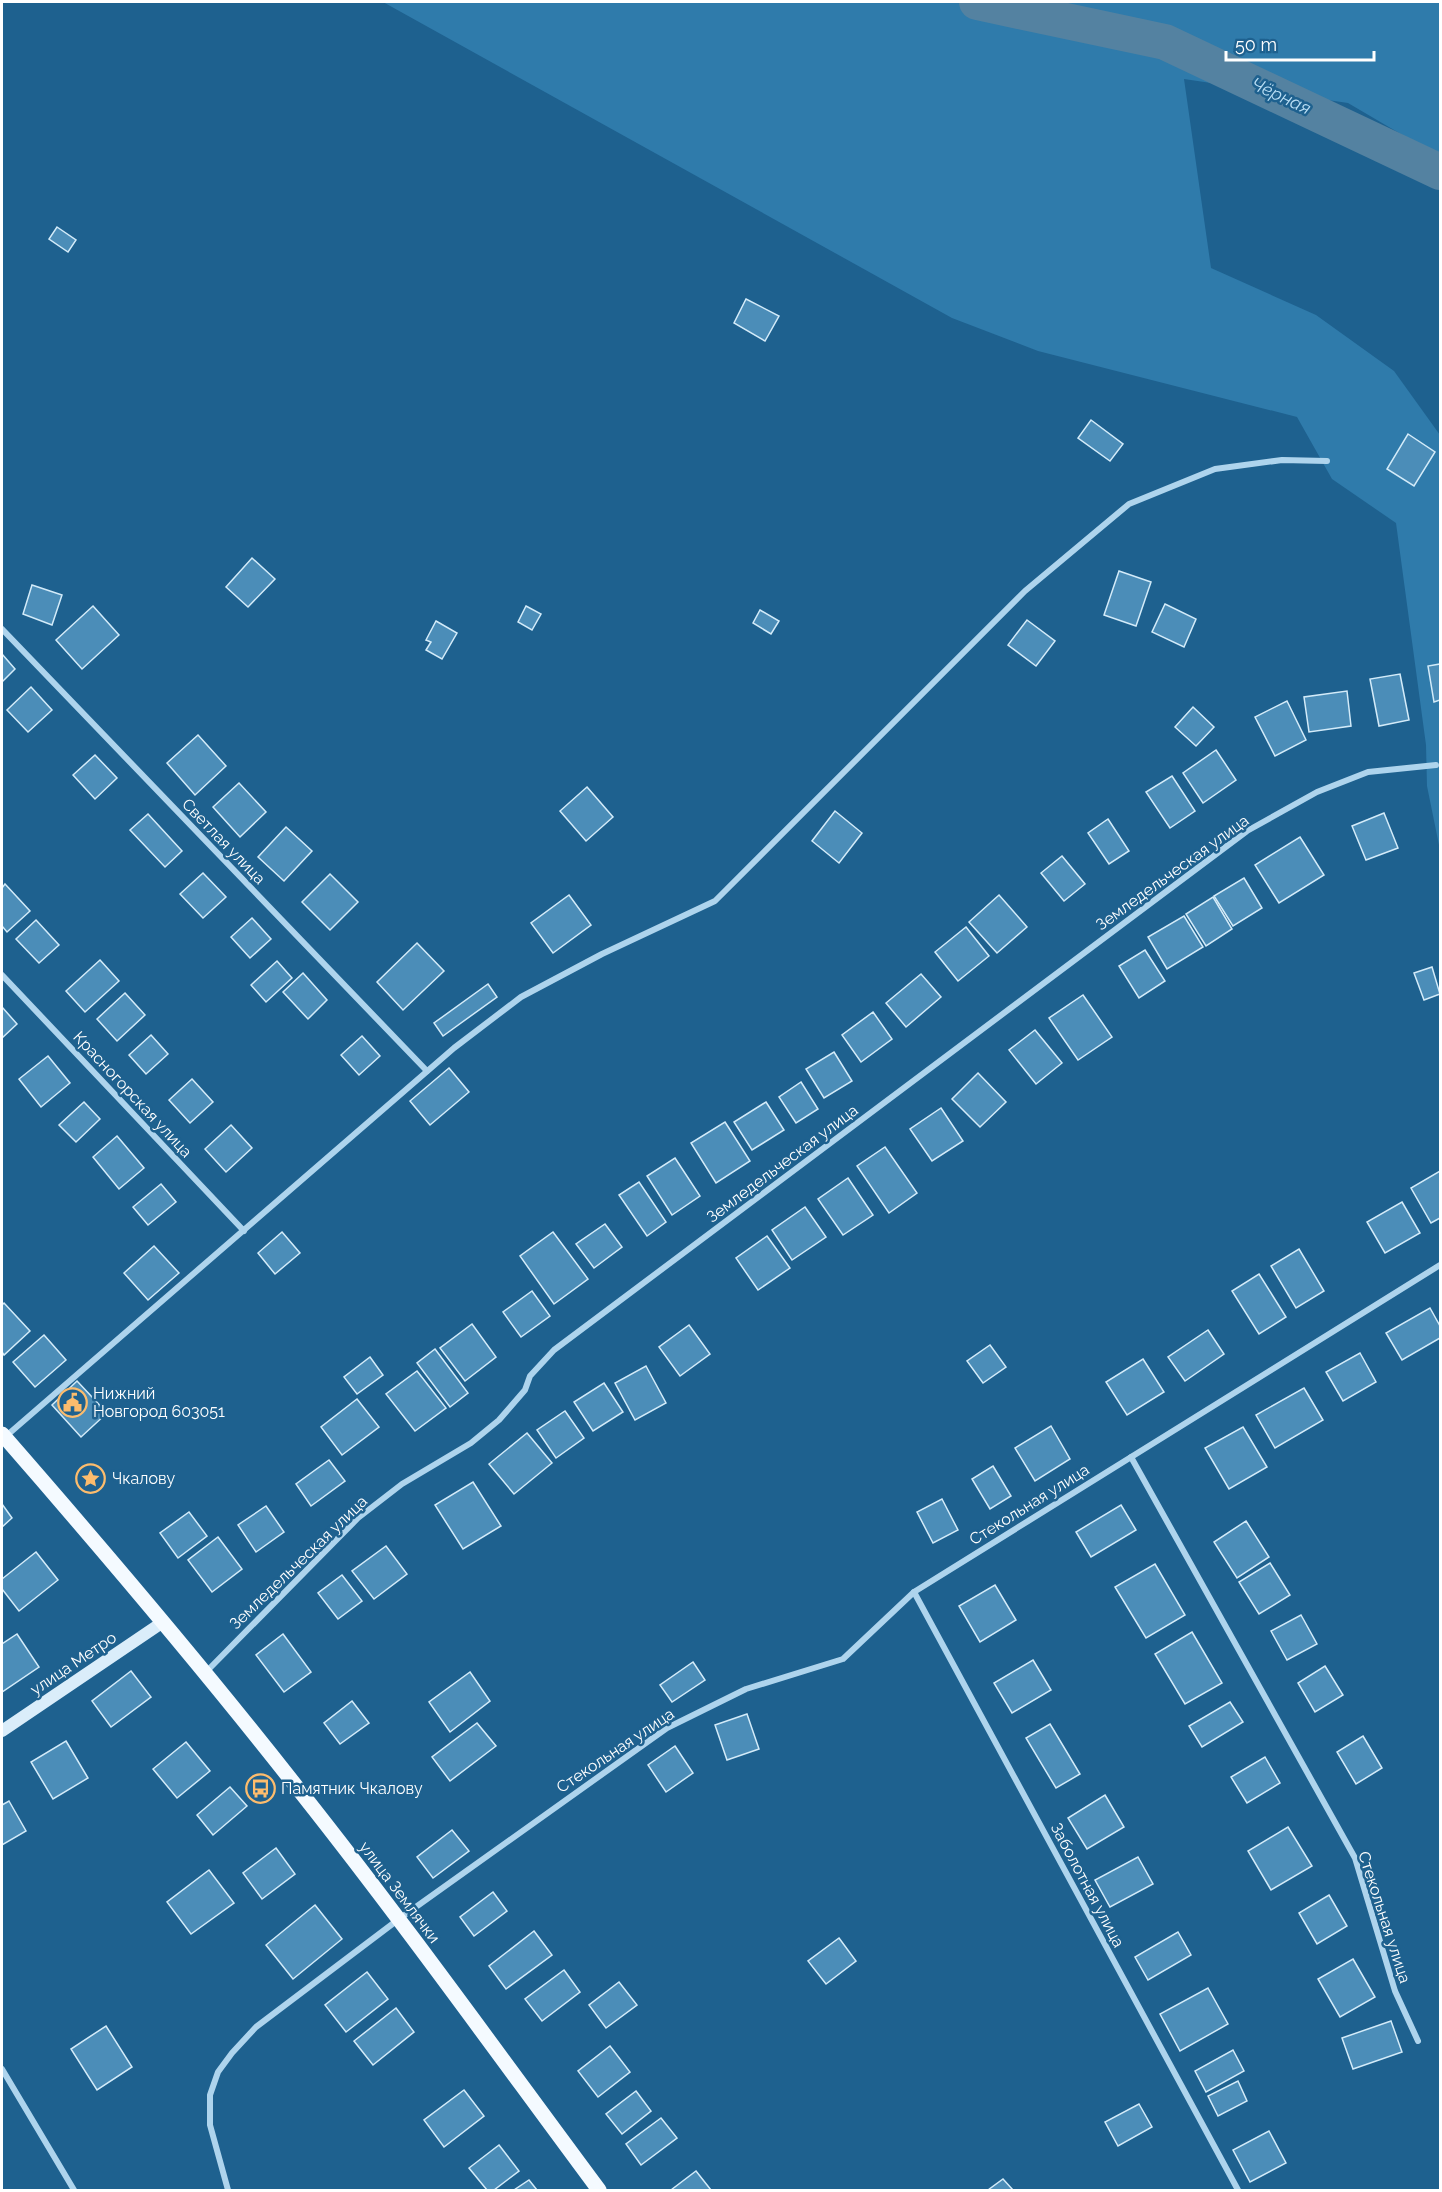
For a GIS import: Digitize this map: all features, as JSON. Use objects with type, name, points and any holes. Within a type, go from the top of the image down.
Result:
[{"type":"main road","name":"улица Землячки","points":[[3,1436],[205,1672],[304,1796],[399,1919],[599,2190]]},
{"type":"street","points":[[3,1436],[244,1232],[454,1048],[521,997],[602,954],[715,901],[1025,591],[1129,504],[1215,470],[1282,460],[1327,461]]},
{"type":"street","name":"Светлая улица","points":[[2,629],[428,1071]]},
{"type":"street","name":"Земледельческая улица","points":[[205,1672],[358,1518],[402,1484],[471,1443],[499,1420],[525,1390],[530,1376],[554,1350],[1237,838],[1317,792],[1368,772],[1436,765]]},
{"type":"street","name":"Красногорская улица","points":[[2,975],[244,1232]]},
{"type":"street","name":"Стекольная улица","points":[[228,2190],[210,2125],[210,2095],[218,2072],[256,2027],[399,1919],[667,1728],[746,1689],[843,1659],[914,1592],[1440,1265]]},
{"type":"street","name":"Стекольная улица","points":[[1131,1457],[1355,1858],[1395,1991],[1418,2041]]},
{"type":"street","name":"Заболотная улица","points":[[914,1592],[1239,2190]]},
{"type":"street","name":"улица Метро","points":[[2,1731],[163,1622]]},
{"type":"street","points":[[2,2069],[74,2190]]},
{"type":"shaded area","points":[[383,2],[1440,2],[1440,157],[1348,103],[1184,79],[1211,268],[1316,315],[1394,371],[1440,435],[1440,850],[1427,786],[1426,745],[1396,523],[1332,479],[1297,417],[1038,351],[952,318]]},
{"type":"building","points":[[57,227],[76,240],[68,252],[49,239]]},
{"type":"building","points":[[746,299],[779,316],[765,341],[734,323]]},
{"type":"building","points":[[1091,420],[1123,444],[1110,461],[1078,438]]},
{"type":"building","points":[[1408,434],[1435,452],[1414,486],[1387,469]]},
{"type":"building","points":[[252,558],[275,579],[248,607],[226,587]]},
{"type":"building","points":[[1119,571],[1151,582],[1136,626],[1104,615]]},
{"type":"building","points":[[32,585],[62,595],[52,625],[23,614]]},
{"type":"building","points":[[1165,604],[1196,619],[1184,647],[1152,632]]},
{"type":"building","points":[[93,606],[119,635],[82,669],[56,640]]},
{"type":"building","points":[[526,606],[541,614],[532,630],[518,622]]},
{"type":"building","points":[[760,610],[779,621],[771,634],[753,623]]},
{"type":"building","points":[[1027,620],[1055,641],[1036,666],[1008,645]]},
{"type":"building","points":[[436,621],[457,633],[442,659],[426,650],[431,642],[426,640]]},
{"type":"building","points":[[2,654],[15,669],[2,682]]},
{"type":"building","points":[[1440,664],[1440,700],[1434,702],[1428,666]]},
{"type":"building","points":[[1400,674],[1409,720],[1379,726],[1370,679]]},
{"type":"building","points":[[31,687],[52,710],[28,732],[7,710]]},
{"type":"building","points":[[1347,691],[1351,726],[1309,732],[1304,697]]},
{"type":"building","points":[[1287,701],[1306,740],[1275,756],[1255,717]]},
{"type":"building","points":[[1193,707],[1214,727],[1196,746],[1175,727]]},
{"type":"building","points":[[198,735],[226,766],[195,795],[167,763]]},
{"type":"building","points":[[1216,750],[1236,780],[1203,803],[1183,773]]},
{"type":"building","points":[[95,755],[117,778],[95,799],[73,775]]},
{"type":"building","points":[[1172,776],[1195,811],[1170,828],[1146,792]]},
{"type":"building","points":[[239,783],[266,812],[240,837],[213,807]]},
{"type":"building","points":[[587,787],[613,817],[586,841],[560,811]]},
{"type":"building","points":[[835,811],[862,833],[839,863],[812,841]]},
{"type":"building","points":[[1384,813],[1398,848],[1366,860],[1352,826]]},
{"type":"building","points":[[148,814],[182,851],[165,867],[130,830]]},
{"type":"building","points":[[1108,819],[1129,851],[1109,864],[1088,833]]},
{"type":"building","points":[[286,827],[312,851],[284,881],[258,857]]},
{"type":"building","points":[[1300,837],[1324,875],[1279,903],[1255,865]]},
{"type":"building","points":[[1062,856],[1085,884],[1064,901],[1041,873]]},
{"type":"building","points":[[203,873],[226,897],[203,918],[180,894]]},
{"type":"building","points":[[330,874],[358,902],[330,930],[302,902]]},
{"type":"building","points":[[1244,878],[1262,908],[1233,926],[1214,896]]},
{"type":"building","points":[[5,884],[30,911],[7,932],[2,926],[2,888]]},
{"type":"building","points":[[569,895],[591,925],[553,953],[531,923]]},
{"type":"building","points":[[999,895],[1027,927],[997,953],[969,922]]},
{"type":"building","points":[[1213,897],[1232,929],[1206,946],[1186,914]]},
{"type":"building","points":[[1184,916],[1203,947],[1167,969],[1148,937]]},
{"type":"building","points":[[252,918],[271,939],[250,958],[231,937]]},
{"type":"building","points":[[36,920],[59,945],[39,963],[16,939]]},
{"type":"building","points":[[966,927],[989,956],[958,981],[935,952]]},
{"type":"building","points":[[417,943],[444,971],[403,1010],[377,982]]},
{"type":"building","points":[[1145,950],[1165,981],[1139,998],[1119,966]]},
{"type":"building","points":[[100,960],[119,981],[85,1012],[66,991]]},
{"type":"building","points":[[277,961],[292,978],[266,1002],[251,985]]},
{"type":"building","points":[[1432,967],[1440,994],[1424,1000],[1414,973]]},
{"type":"building","points":[[303,973],[327,1000],[308,1019],[283,992]]},
{"type":"building","points":[[921,974],[941,997],[906,1027],[886,1003]]},
{"type":"building","points":[[488,984],[497,997],[443,1036],[434,1023]]},
{"type":"building","points":[[125,993],[145,1015],[117,1041],[97,1019]]},
{"type":"building","points":[[1083,995],[1112,1037],[1078,1060],[1049,1018]]},
{"type":"building","points":[[2,1007],[17,1024],[2,1038]]},
{"type":"building","points":[[873,1012],[892,1039],[861,1062],[842,1035]]},
{"type":"building","points":[[1035,1030],[1062,1063],[1036,1084],[1009,1050]]},
{"type":"building","points":[[151,1035],[168,1054],[146,1074],[129,1055]]},
{"type":"building","points":[[362,1036],[380,1056],[359,1075],[341,1055]]},
{"type":"building","points":[[834,1052],[852,1081],[824,1098],[806,1069]]},
{"type":"building","points":[[48,1056],[70,1083],[41,1107],[19,1079]]},
{"type":"building","points":[[449,1068],[469,1092],[430,1125],[410,1101]]},
{"type":"building","points":[[978,1073],[1006,1102],[980,1127],[952,1099]]},
{"type":"building","points":[[192,1079],[213,1102],[190,1123],[169,1100]]},
{"type":"building","points":[[801,1082],[818,1109],[796,1123],[779,1097]]},
{"type":"building","points":[[84,1102],[100,1119],[76,1142],[59,1125]]},
{"type":"building","points":[[766,1102],[784,1130],[752,1150],[734,1122]]},
{"type":"building","points":[[941,1108],[963,1141],[932,1161],[910,1129]]},
{"type":"building","points":[[725,1122],[750,1161],[716,1183],[691,1143]]},
{"type":"building","points":[[231,1125],[252,1148],[226,1172],[205,1149]]},
{"type":"building","points":[[117,1136],[144,1168],[119,1189],[93,1157]]},
{"type":"building","points":[[885,1147],[917,1193],[889,1213],[857,1166]]},
{"type":"building","points":[[675,1158],[700,1196],[672,1215],[647,1176]]},
{"type":"building","points":[[1440,1171],[1440,1218],[1431,1223],[1411,1188]]},
{"type":"building","points":[[848,1178],[873,1215],[843,1235],[818,1199]]},
{"type":"building","points":[[639,1182],[666,1222],[647,1236],[619,1195]]},
{"type":"building","points":[[161,1184],[176,1202],[148,1225],[133,1207]]},
{"type":"building","points":[[1402,1202],[1420,1233],[1385,1253],[1367,1222]]},
{"type":"building","points":[[805,1207],[826,1237],[792,1260],[772,1230]]},
{"type":"building","points":[[605,1224],[622,1247],[594,1268],[576,1244]]},
{"type":"building","points":[[282,1232],[300,1253],[275,1274],[258,1253]]},
{"type":"building","points":[[553,1232],[588,1279],[554,1304],[520,1256]]},
{"type":"building","points":[[767,1236],[790,1268],[758,1290],[736,1258]]},
{"type":"building","points":[[154,1246],[179,1273],[148,1300],[124,1273]]},
{"type":"building","points":[[1299,1249],[1324,1291],[1296,1308],[1271,1266]]},
{"type":"building","points":[[1259,1274],[1286,1317],[1259,1334],[1232,1291]]},
{"type":"building","points":[[532,1291],[550,1316],[521,1337],[503,1312]]},
{"type":"building","points":[[4,1303],[30,1331],[4,1355],[2,1352],[2,1305]]},
{"type":"building","points":[[1430,1308],[1440,1326],[1440,1338],[1402,1360],[1386,1333]]},
{"type":"building","points":[[472,1324],[496,1357],[465,1381],[440,1348]]},
{"type":"building","points":[[689,1325],[710,1354],[680,1376],[659,1347]]},
{"type":"building","points":[[1208,1330],[1224,1354],[1185,1381],[1168,1357]]},
{"type":"building","points":[[44,1335],[66,1360],[35,1387],[13,1362]]},
{"type":"building","points":[[990,1345],[1006,1367],[983,1383],[967,1361]]},
{"type":"building","points":[[435,1349],[468,1393],[450,1407],[417,1363]]},
{"type":"building","points":[[1360,1353],[1376,1382],[1343,1401],[1326,1372]]},
{"type":"building","points":[[370,1357],[383,1375],[357,1394],[344,1377]]},
{"type":"building","points":[[1143,1359],[1164,1392],[1127,1415],[1106,1382]]},
{"type":"building","points":[[646,1366],[666,1403],[635,1420],[615,1383]]},
{"type":"building","points":[[417,1371],[446,1408],[415,1431],[386,1394]]},
{"type":"building","points":[[77,1381],[107,1413],[81,1437],[52,1405]]},
{"type":"building","points":[[604,1383],[623,1412],[593,1431],[574,1402]]},
{"type":"building","points":[[1304,1388],[1323,1420],[1275,1448],[1256,1415]]},
{"type":"building","points":[[357,1399],[379,1427],[342,1455],[321,1427]]},
{"type":"building","points":[[565,1411],[584,1438],[556,1458],[537,1430]]},
{"type":"building","points":[[1051,1426],[1070,1459],[1035,1481],[1015,1448]]},
{"type":"building","points":[[1243,1427],[1267,1467],[1229,1489],[1205,1448]]},
{"type":"building","points":[[527,1433],[552,1463],[514,1494],[489,1464]]},
{"type":"building","points":[[329,1460],[345,1481],[311,1506],[296,1484]]},
{"type":"building","points":[[993,1466],[1011,1496],[990,1509],[972,1479]]},
{"type":"building","points":[[473,1482],[501,1526],[463,1549],[435,1505]]},
{"type":"building","points":[[942,1499],[958,1530],[933,1543],[917,1512]]},
{"type":"building","points":[[2,1504],[12,1518],[2,1527]]},
{"type":"building","points":[[1121,1505],[1136,1530],[1091,1557],[1076,1532]]},
{"type":"building","points":[[266,1506],[284,1532],[256,1552],[238,1525]]},
{"type":"building","points":[[189,1512],[207,1536],[178,1558],[160,1533]]},
{"type":"building","points":[[1246,1521],[1269,1557],[1237,1578],[1214,1542]]},
{"type":"building","points":[[218,1537],[242,1569],[212,1592],[188,1560]]},
{"type":"building","points":[[386,1546],[407,1574],[374,1599],[352,1571]]},
{"type":"building","points":[[36,1552],[58,1580],[19,1611],[2,1589],[2,1579]]},
{"type":"building","points":[[1270,1563],[1290,1595],[1259,1614],[1239,1582]]},
{"type":"building","points":[[1155,1564],[1185,1615],[1146,1638],[1115,1587]]},
{"type":"building","points":[[342,1575],[362,1601],[338,1619],[318,1593]]},
{"type":"building","points":[[995,1585],[1016,1620],[980,1642],[959,1606]]},
{"type":"building","points":[[1301,1615],[1317,1644],[1287,1660],[1271,1631]]},
{"type":"building","points":[[1192,1632],[1222,1683],[1185,1704],[1155,1654]]},
{"type":"building","points":[[17,1634],[39,1667],[2,1692],[2,1644]]},
{"type":"building","points":[[283,1634],[311,1672],[284,1692],[256,1655]]},
{"type":"building","points":[[1033,1660],[1051,1690],[1012,1713],[994,1683]]},
{"type":"building","points":[[693,1662],[705,1680],[672,1702],[660,1685]]},
{"type":"building","points":[[1325,1666],[1343,1695],[1315,1712],[1298,1683]]},
{"type":"building","points":[[131,1671],[151,1697],[111,1727],[92,1701]]},
{"type":"building","points":[[470,1672],[490,1701],[450,1732],[429,1702]]},
{"type":"building","points":[[352,1701],[369,1723],[340,1744],[324,1723]]},
{"type":"building","points":[[1230,1702],[1243,1722],[1202,1747],[1189,1726]]},
{"type":"building","points":[[747,1714],[759,1749],[727,1760],[715,1725]]},
{"type":"building","points":[[477,1723],[496,1746],[450,1781],[432,1757]]},
{"type":"building","points":[[1050,1724],[1080,1774],[1056,1788],[1026,1738]]},
{"type":"building","points":[[1363,1736],[1382,1768],[1356,1784],[1337,1752]]},
{"type":"building","points":[[66,1741],[88,1778],[53,1799],[31,1762]]},
{"type":"building","points":[[186,1742],[210,1771],[177,1798],[153,1769]]},
{"type":"building","points":[[675,1746],[693,1773],[666,1792],[648,1765]]},
{"type":"building","points":[[1265,1757],[1280,1783],[1247,1803],[1231,1777]]},
{"type":"building","points":[[230,1787],[247,1806],[213,1835],[197,1815]]},
{"type":"building","points":[[1105,1795],[1124,1827],[1087,1849],[1068,1818]]},
{"type":"building","points":[[9,1801],[26,1831],[2,1845],[2,1805]]},
{"type":"building","points":[[1288,1827],[1312,1866],[1271,1890],[1248,1851]]},
{"type":"building","points":[[452,1830],[469,1851],[433,1878],[417,1857]]},
{"type":"building","points":[[276,1848],[295,1874],[262,1899],[243,1873]]},
{"type":"building","points":[[1138,1857],[1153,1884],[1110,1907],[1095,1880]]},
{"type":"building","points":[[209,1870],[234,1903],[191,1934],[167,1902]]},
{"type":"building","points":[[493,1892],[507,1911],[474,1936],[460,1917]]},
{"type":"building","points":[[1329,1895],[1347,1926],[1317,1944],[1299,1913]]},
{"type":"building","points":[[315,1905],[342,1939],[293,1979],[266,1945]]},
{"type":"building","points":[[534,1931],[552,1955],[506,1989],[489,1966]]},
{"type":"building","points":[[1178,1932],[1191,1955],[1148,1980],[1135,1957]]},
{"type":"building","points":[[839,1938],[856,1961],[826,1984],[808,1961]]},
{"type":"building","points":[[1353,1959],[1375,1997],[1340,2017],[1318,1979]]},
{"type":"building","points":[[564,1970],[580,1992],[542,2021],[525,1999]]},
{"type":"building","points":[[367,1972],[388,1999],[346,2032],[325,2005]]},
{"type":"building","points":[[619,1982],[637,2005],[606,2028],[589,2005]]},
{"type":"building","points":[[1208,1988],[1228,2024],[1180,2051],[1160,2014]]},
{"type":"building","points":[[396,2008],[414,2032],[373,2065],[354,2041]]},
{"type":"building","points":[[1391,2021],[1402,2052],[1353,2069],[1342,2038]]},
{"type":"building","points":[[106,2026],[132,2067],[97,2090],[71,2049]]},
{"type":"building","points":[[610,2046],[630,2072],[598,2097],[578,2071]]},
{"type":"building","points":[[1233,2050],[1244,2071],[1206,2092],[1195,2071]]},
{"type":"building","points":[[1238,2081],[1247,2101],[1218,2116],[1208,2096]]},
{"type":"building","points":[[464,2090],[484,2116],[444,2147],[424,2120]]},
{"type":"building","points":[[636,2091],[651,2111],[622,2134],[606,2114]]},
{"type":"building","points":[[1139,2104],[1152,2127],[1118,2146],[1105,2122]]},
{"type":"building","points":[[661,2118],[677,2138],[641,2165],[626,2144]]},
{"type":"building","points":[[1269,2131],[1286,2163],[1250,2182],[1233,2150]]},
{"type":"building","points":[[499,2145],[519,2171],[494,2190],[487,2190],[469,2168]]},
{"type":"building","points":[[696,2171],[711,2190],[671,2190]]},
{"type":"building","points":[[1003,2179],[1013,2190],[988,2190]]},
{"type":"building","points":[[529,2180],[537,2190],[514,2190]]},
{"type":"waterway","name":"Чёрная","points":[[977,2],[1165,42],[1440,172]]},
{"type":"place","name":"Нижний Новгород 603051","points":[[72,1402]]},
{"type":"place","name":"Чкалову","points":[[91,1478]]},
{"type":"place","name":"Памятник Чкалову","points":[[260,1788]]}]
